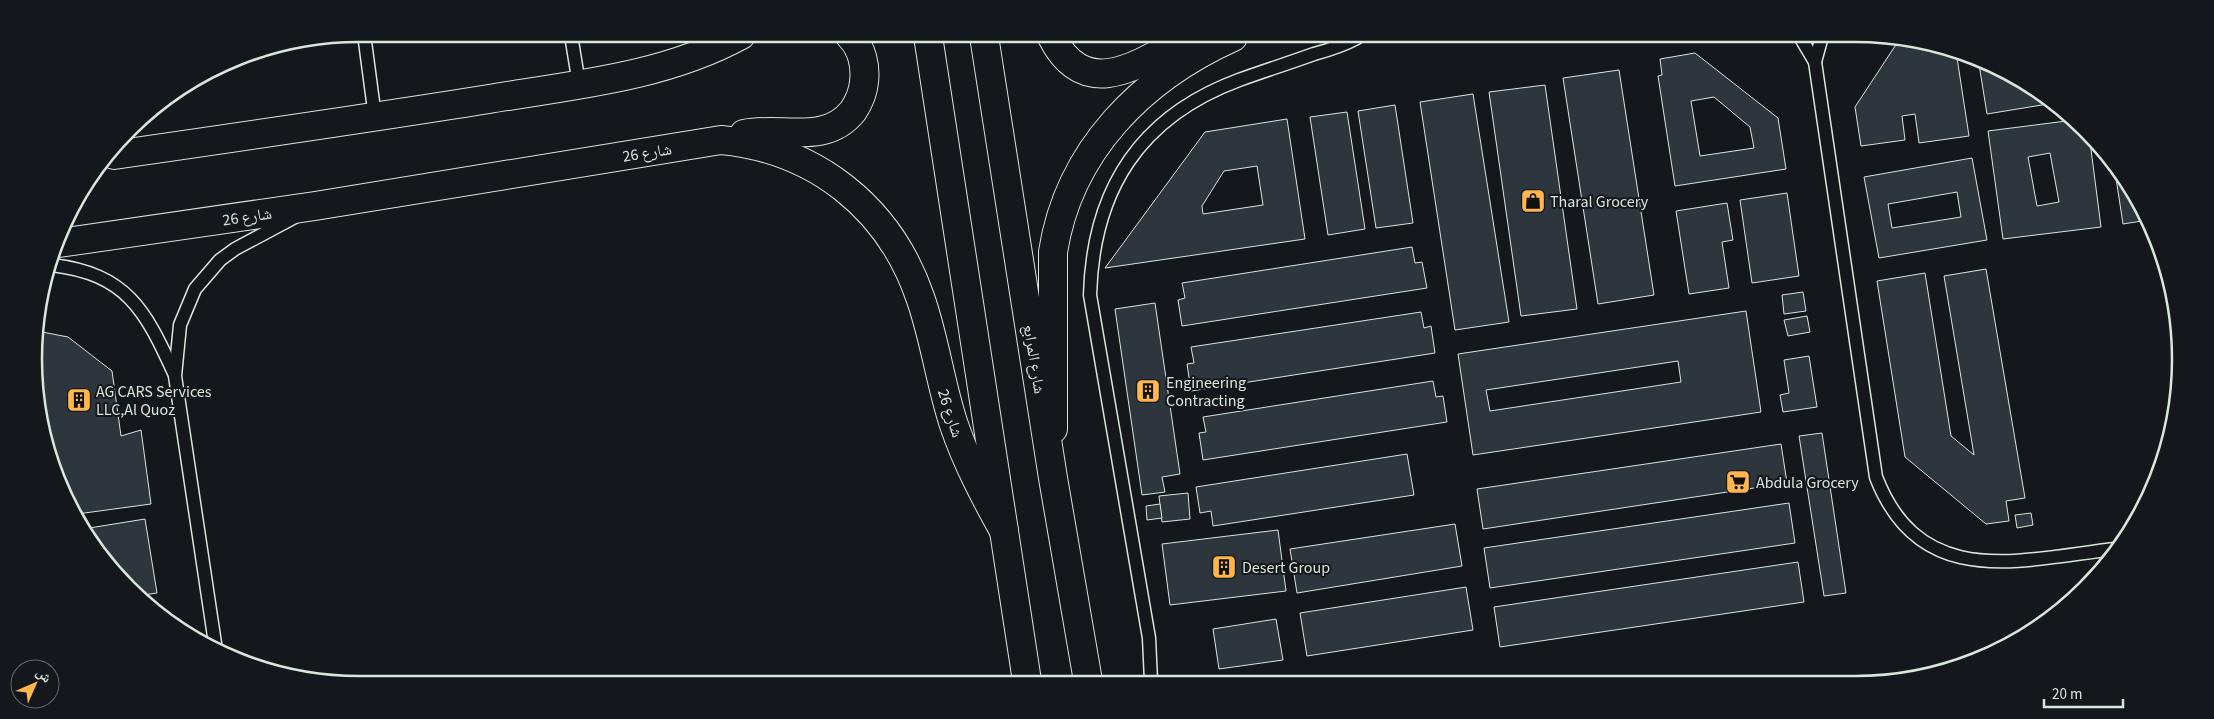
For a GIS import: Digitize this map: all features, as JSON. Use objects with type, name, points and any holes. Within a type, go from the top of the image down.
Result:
[{"type":"main road","points":[[118,154],[375,117],[579,84],[659,68],[699,54],[726,42]]},
{"type":"main road","points":[[721,140],[753,132],[814,131],[833,128],[847,118],[860,97],[865,72],[862,55],[854,42]]},
{"type":"main road","points":[[929,42],[1026,676]]},
{"type":"main road","name":"شارع المرابع","points":[[985,42],[1087,676]]},
{"type":"main road","points":[[1056,42],[1067,59],[1084,70],[1103,75],[1141,64],[1179,42]]},
{"type":"main road","points":[[1054,478],[1054,252],[1056,232],[1067,200],[1081,170],[1098,142],[1119,116],[1142,93],[1168,72],[1223,42]]},
{"type":"main road","name":"شارع 26","points":[[65,242],[315,206],[721,140],[767,147],[811,165],[831,177],[860,202],[885,230],[906,263],[920,298],[943,389],[970,469],[1004,532]]},
{"type":"lane","points":[[365,42],[375,117]]},
{"type":"lane","points":[[572,42],[579,84]]},
{"type":"lane","points":[[1151,676],[1149,638],[1090,294],[1091,264],[1096,233],[1109,196],[1136,150],[1182,108],[1209,93],[1237,81],[1346,42]]},
{"type":"lane","points":[[1803,42],[1814,62],[1876,477],[1883,495],[1894,512],[1911,531],[1938,550],[1957,557],[1996,562],[2108,550]]},
{"type":"lane","points":[[1814,62],[1820,42]]},
{"type":"lane","points":[[215,642],[175,376],[180,324],[191,298],[207,274],[235,249],[315,206]]},
{"type":"lane","points":[[56,266],[93,274],[123,291],[146,316],[175,376]]},
{"type":"building","points":[[1896,45],[1937,53],[1957,60],[1969,136],[1919,143],[1915,114],[1902,116],[1905,140],[1861,146],[1855,107]]},
{"type":"building","points":[[1695,53],[1778,118],[1786,169],[1675,186],[1658,76],[1662,75],[1660,59]],"holes":[[[1714,97],[1750,127],[1754,148],[1700,156],[1691,101]]]},
{"type":"building","points":[[1980,69],[2013,85],[2043,105],[1987,114]]},
{"type":"building","points":[[1619,70],[1654,295],[1598,304],[1563,78]]},
{"type":"building","name":"Tharal Grocery","points":[[1545,85],[1577,309],[1521,316],[1489,92]]},
{"type":"building","points":[[1473,94],[1509,322],[1455,330],[1420,102]]},
{"type":"building","points":[[1395,105],[1413,223],[1376,228],[1358,111]]},
{"type":"building","points":[[1347,112],[1365,229],[1328,235],[1310,117]]},
{"type":"building","points":[[1287,119],[1305,239],[1105,268],[1205,132]],"holes":[[[1257,166],[1263,205],[1203,214],[1202,206],[1224,171]]]},
{"type":"building","points":[[2064,121],[2091,148],[2101,227],[2003,239],[1988,131]],"holes":[[[2050,153],[2059,202],[2037,206],[2028,157]]]},
{"type":"building","points":[[1972,158],[1987,240],[1879,258],[1864,177]],"holes":[[[1957,192],[1961,217],[1892,228],[1888,204]]]},
{"type":"building","points":[[2116,181],[2140,221],[2123,224]]},
{"type":"building","points":[[1787,193],[1799,276],[1752,283],[1740,200]]},
{"type":"building","points":[[1727,203],[1733,240],[1722,242],[1729,288],[1689,294],[1676,211]]},
{"type":"building","points":[[1412,247],[1415,263],[1422,262],[1427,288],[1182,326],[1178,300],[1185,298],[1182,283]]},
{"type":"building","points":[[1986,269],[2025,498],[2006,501],[2009,521],[1986,524],[1905,457],[1877,281],[1925,273],[1951,436],[1974,455],[1944,276]]},
{"type":"building","points":[[1803,292],[1806,311],[1784,314],[1782,295]]},
{"type":"building","name":"Engineering Contracting","points":[[1155,303],[1180,474],[1162,477],[1165,492],[1142,495],[1115,309]]},
{"type":"building","points":[[1746,311],[1761,412],[1473,455],[1458,354]],"holes":[[[1678,361],[1681,382],[1490,411],[1486,390]]]},
{"type":"building","points":[[1421,312],[1424,328],[1431,326],[1435,353],[1191,391],[1187,364],[1194,363],[1191,347]]},
{"type":"building","points":[[1807,316],[1810,332],[1788,336],[1784,320]]},
{"type":"building","name":"AG CARS Services LLC,Al Quoz","points":[[44,332],[68,337],[112,371],[121,436],[141,430],[151,504],[82,513],[67,481],[53,442],[43,380]]},
{"type":"building","points":[[1809,356],[1817,407],[1783,412],[1780,395],[1789,393],[1784,360]]},
{"type":"building","points":[[1433,381],[1436,397],[1443,396],[1447,422],[1203,460],[1199,433],[1206,432],[1203,417]]},
{"type":"building","points":[[1822,433],[1846,593],[1824,596],[1799,436]]},
{"type":"building","points":[[1781,444],[1787,483],[1483,529],[1477,489]]},
{"type":"building","points":[[1407,454],[1414,495],[1213,526],[1211,511],[1200,513],[1196,487]]},
{"type":"building","points":[[1188,493],[1190,519],[1162,522],[1159,496]]},
{"type":"building","points":[[1789,503],[1795,543],[1490,588],[1484,548]]},
{"type":"building","points":[[1160,504],[1162,518],[1147,520],[1146,506]]},
{"type":"building","points":[[2031,513],[2033,525],[2017,528],[2015,515]]},
{"type":"building","points":[[145,519],[157,593],[146,595],[135,584],[121,569],[91,528]]},
{"type":"building","points":[[1455,524],[1462,566],[1297,593],[1290,549]]},
{"type":"building","name":"Desert Group","points":[[1278,530],[1286,591],[1170,605],[1162,544]]},
{"type":"building","points":[[1798,562],[1804,602],[1500,647],[1494,607]]},
{"type":"building","points":[[1466,587],[1473,630],[1307,656],[1300,613]]},
{"type":"building","points":[[1276,619],[1283,660],[1219,669],[1213,629]]},
{"type":"place","name":"Tharal Grocery","points":[[1533,201]]},
{"type":"place","name":"Engineering Contracting","points":[[1148,391]]},
{"type":"place","name":"AG CARS Services LLC,Al Quoz","points":[[79,400]]},
{"type":"place","name":"Abdula Grocery","points":[[1738,482]]},
{"type":"place","name":"Desert Group","points":[[1224,567]]}]
